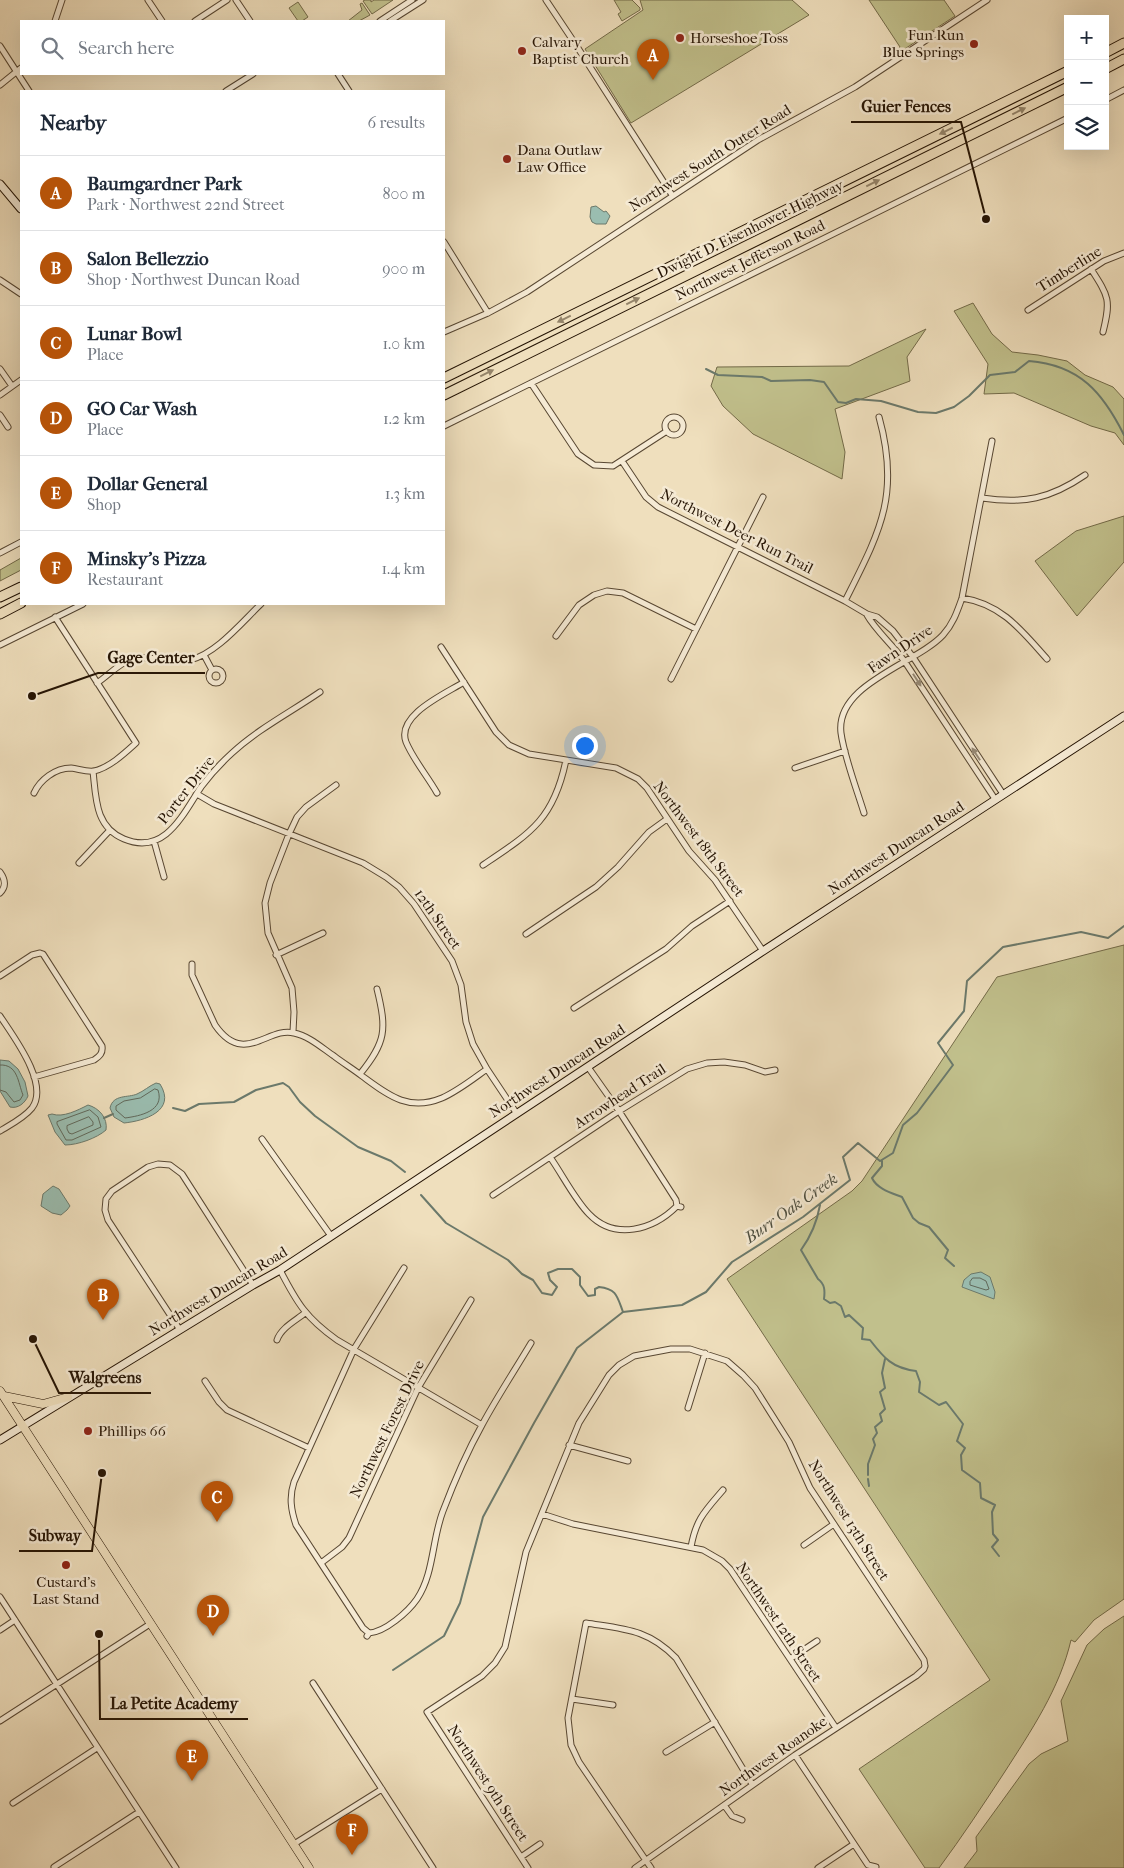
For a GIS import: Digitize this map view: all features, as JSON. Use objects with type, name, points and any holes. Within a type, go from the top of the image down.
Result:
[{"type":"highway","points":[[1109,51],[1124,43]]},
{"type":"highway","points":[[1109,67],[1124,59]]},
{"type":"highway","name":"Dwight D. Eisenhower Highway","points":[[445,378],[1064,73]]},
{"type":"highway","name":"Dwight D. Eisenhower Highway","points":[[445,395],[1064,89]]},
{"type":"highway","points":[[0,597],[20,587]]},
{"type":"highway","points":[[0,614],[20,604]]},
{"type":"main road","points":[[2,1394],[44,1404],[68,1397]]},
{"type":"main road","points":[[2,1394],[309,1868]]},
{"type":"street","points":[[58,20],[62,0]]},
{"type":"street","points":[[148,0],[161,20]]},
{"type":"street","points":[[196,20],[227,0]]},
{"type":"street","points":[[236,0],[249,20]]},
{"type":"street","points":[[382,20],[412,0]]},
{"type":"street","points":[[392,20],[424,0]]},
{"type":"street","points":[[546,0],[672,195]]},
{"type":"street","name":"Northwest South Outer Road","points":[[445,332],[488,313],[527,292],[758,140],[855,87],[987,0]]},
{"type":"street","points":[[0,46],[19,70],[0,85]]},
{"type":"street","points":[[21,75],[29,90]]},
{"type":"street","points":[[228,90],[251,75]]},
{"type":"street","points":[[339,75],[348,90]]},
{"type":"street","points":[[1109,98],[1124,90]]},
{"type":"street","name":"Northwest Jefferson Road","points":[[445,426],[1064,120]]},
{"type":"street","points":[[0,184],[20,208]]},
{"type":"street","points":[[445,244],[488,313]]},
{"type":"street","name":"Timberline","points":[[1028,310],[1104,261],[1124,253]]},
{"type":"street","points":[[1091,269],[1107,295],[1108,310],[1103,332]]},
{"type":"street","points":[[0,280],[20,293]]},
{"type":"street","points":[[0,369],[12,386]]},
{"type":"street","points":[[0,395],[20,381]]},
{"type":"street","points":[[531,383],[578,454],[586,461],[603,467],[613,466],[667,432]]},
{"type":"street","points":[[0,415],[8,427]]},
{"type":"street","points":[[845,601],[872,547],[883,520],[889,480],[887,454],[880,418]]},
{"type":"street","name":"Fawn Drive","points":[[864,813],[845,751],[841,732],[843,714],[847,705],[860,690],[943,636],[956,617],[962,598],[992,441]]},
{"type":"street","name":"Northwest Deer Run Trail","points":[[622,462],[651,502],[867,614],[877,617],[886,624],[912,657],[1003,794]]},
{"type":"street","points":[[982,498],[1005,501],[1029,500],[1062,490],[1085,476]]},
{"type":"street","points":[[671,679],[763,497]]},
{"type":"street","points":[[0,553],[20,543]]},
{"type":"street","points":[[556,636],[579,606],[594,595],[607,590],[623,593],[696,629]]},
{"type":"street","points":[[962,598],[978,600],[1005,616],[1047,659]]},
{"type":"street","points":[[0,645],[81,605]]},
{"type":"street","points":[[98,683],[116,668],[132,660],[148,659],[180,662],[204,655],[260,605]]},
{"type":"street","name":"Northwest Deer Run Trail","points":[[867,614],[872,624],[883,634],[905,662],[995,799]]},
{"type":"street","points":[[34,793],[41,782],[56,771],[70,768],[93,771],[107,766],[136,743],[55,617]]},
{"type":"street","name":"Northwest 18th Street","points":[[441,647],[496,732],[510,745],[529,754],[616,768],[638,779],[648,788],[689,851],[716,880],[763,951]]},
{"type":"street","points":[[204,655],[212,670]]},
{"type":"street","points":[[437,792],[405,740],[406,725],[416,712],[464,682]]},
{"type":"street","name":"Porter Drive","points":[[110,830],[128,841],[145,843],[165,836],[174,829],[214,772],[242,745],[320,692]]},
{"type":"street","name":"Northwest Duncan Road","points":[[0,1440],[280,1270],[995,799],[1123,718]]},
{"type":"street","points":[[948,728],[956,723]]},
{"type":"street","points":[[795,768],[845,751]]},
{"type":"street","points":[[483,865],[521,840],[542,819],[557,795],[566,760]]},
{"type":"street","points":[[79,863],[110,830],[99,814],[93,771]]},
{"type":"street","points":[[293,1032],[294,1004],[292,988],[276,954],[266,924],[265,903],[270,883],[297,817],[306,807],[336,785]]},
{"type":"street","name":"12th Street","points":[[197,794],[214,804],[372,868],[397,885],[414,904],[452,961],[461,985],[469,1035],[487,1069],[517,1114]]},
{"type":"street","points":[[526,934],[596,887],[618,867],[649,832],[667,819]]},
{"type":"street","points":[[154,841],[164,877]]},
{"type":"street","points":[[0,872],[5,883],[4,890],[0,893]]},
{"type":"street","points":[[574,1008],[666,949],[692,926],[730,901]]},
{"type":"street","points":[[276,954],[323,933]]},
{"type":"street","points":[[0,976],[40,950],[105,1053],[94,1060],[34,1077]]},
{"type":"street","points":[[192,964],[192,975],[213,1020],[220,1032],[226,1037],[233,1041],[250,1044],[293,1032],[309,1038],[402,1102],[421,1103],[436,1100],[450,1094],[487,1069]]},
{"type":"street","points":[[360,1074],[375,1054],[382,1037],[383,1016],[377,989]]},
{"type":"street","points":[[0,1016],[25,1054],[34,1077],[36,1093],[34,1104],[26,1115],[0,1132]]},
{"type":"street","name":"Arrowhead Trail","points":[[493,1195],[619,1111],[687,1069],[707,1063],[724,1062],[745,1065],[765,1072],[775,1070]]},
{"type":"street","points":[[550,1157],[587,1212],[602,1224],[616,1230],[628,1231],[639,1229],[652,1224],[679,1206],[619,1111],[588,1067]]},
{"type":"street","points":[[262,1140],[331,1236]]},
{"type":"street","points":[[180,1330],[108,1220],[105,1210],[106,1199],[112,1192],[148,1167],[158,1164],[170,1164],[182,1174],[253,1285]]},
{"type":"street","points":[[404,1268],[354,1349],[308,1448],[294,1482],[291,1495],[292,1514],[296,1525],[368,1635],[398,1619],[418,1598],[426,1578],[436,1529],[442,1514],[482,1425],[531,1343]]},
{"type":"street","points":[[280,1270],[305,1313],[318,1327],[482,1425]]},
{"type":"street","name":"Northwest Forest Drive","points":[[321,1563],[342,1547],[349,1538],[418,1388],[471,1300]]},
{"type":"street","points":[[277,1340],[285,1328],[305,1313]]},
{"type":"street","name":"Northwest 13th Street","points":[[427,1712],[482,1676],[495,1663],[505,1647],[526,1552],[579,1423],[609,1375],[619,1365],[634,1356],[671,1349],[690,1349],[705,1353],[727,1361],[743,1374],[789,1442],[810,1488],[924,1660],[925,1666]]},
{"type":"street","points":[[688,1408],[705,1353]]},
{"type":"street","points":[[205,1382],[227,1410],[308,1448]]},
{"type":"street","points":[[569,1445],[628,1461]]},
{"type":"street","points":[[691,1547],[693,1533],[700,1517],[723,1490]]},
{"type":"street","name":"Northwest 12th Street","points":[[542,1514],[573,1524],[691,1547],[713,1555],[730,1570],[836,1728]]},
{"type":"street","points":[[804,1545],[834,1524]]},
{"type":"street","points":[[0,1597],[176,1868]]},
{"type":"street","points":[[0,1630],[15,1620]]},
{"type":"street","points":[[651,1868],[574,1754],[568,1730],[568,1718],[586,1622],[647,1635],[661,1644],[676,1658],[752,1784]]},
{"type":"street","points":[[0,1721],[150,1624]]},
{"type":"street","points":[[790,1659],[817,1641]]},
{"type":"street","points":[[925,1666],[932,1668]]},
{"type":"street","name":"Northwest Roanoke","points":[[635,1868],[752,1784],[916,1676],[925,1666]]},
{"type":"street","points":[[313,1683],[433,1868]]},
{"type":"street","points":[[572,1699],[613,1705]]},
{"type":"street","name":"Northwest 9th Street","points":[[427,1712],[528,1868]]},
{"type":"street","points":[[666,1752],[715,1722]]},
{"type":"street","points":[[12,1802],[97,1748]]},
{"type":"street","points":[[795,1755],[868,1865],[876,1866]]},
{"type":"street","points":[[294,1844],[382,1789]]},
{"type":"street","points":[[724,1805],[732,1816],[742,1820]]},
{"type":"street","points":[[54,1867],[139,1812]]},
{"type":"street","points":[[521,1857],[540,1844]]},
{"type":"street","points":[[818,1868],[854,1844]]},
{"type":"shaded area","points":[[371,0],[371,2],[374,0],[393,0],[372,14],[363,1]]},
{"type":"shaded area","points":[[614,0],[632,0],[640,10],[622,21],[618,14],[621,12]]},
{"type":"shaded area","points":[[640,0],[792,0],[809,15],[631,123],[585,49],[643,10]]},
{"type":"shaded area","points":[[869,0],[944,0],[955,16],[900,52],[898,49],[900,47]]},
{"type":"shaded area","points":[[298,2],[308,17],[304,20],[297,20],[289,8]]},
{"type":"shaded area","points":[[362,3],[370,15],[361,20],[349,20],[362,10],[360,4]]},
{"type":"shaded area","points":[[973,303],[992,334],[1012,352],[1067,361],[1085,375],[1113,387],[1124,399],[1124,445],[1115,433],[1091,426],[1014,393],[984,394],[988,364],[954,311]]},
{"type":"shaded area","points":[[926,329],[907,357],[910,381],[835,409],[845,452],[842,479],[753,434],[723,406],[711,386],[717,367],[849,366]]},
{"type":"shaded area","points":[[1124,516],[1124,562],[1077,616],[1035,561],[1076,531]]},
{"type":"shaded area","points":[[20,559],[20,571],[0,581],[0,570]]},
{"type":"shaded area","points":[[1124,945],[1124,1599],[1094,1620],[1075,1642],[1071,1640],[1060,1675],[1044,1709],[1014,1757],[939,1868],[925,1868],[859,1769],[990,1680],[727,1279],[852,1191],[862,1181],[997,977]]},
{"type":"shaded area","points":[[1124,1616],[1124,1868],[964,1868],[977,1851],[976,1837],[1029,1764],[1041,1754],[1068,1741],[1061,1701],[1087,1645],[1104,1629]]},
{"type":"water","points":[[596,206],[604,212],[606,211],[610,216],[606,224],[592,222],[590,217],[591,207]]},
{"type":"water","points":[[0,1060],[9,1061],[18,1069],[25,1082],[28,1096],[18,1106],[10,1107],[0,1091]]},
{"type":"water","points":[[156,1083],[160,1084],[164,1093],[164,1101],[156,1113],[140,1120],[124,1123],[114,1117],[110,1108],[114,1100],[137,1094]]},
{"type":"water","points":[[88,1105],[96,1108],[102,1114],[106,1121],[106,1130],[98,1136],[76,1144],[65,1145],[55,1132],[48,1115],[66,1114]]},
{"type":"water","points":[[53,1186],[59,1189],[70,1206],[61,1215],[52,1213],[41,1206],[43,1194]]},
{"type":"water","points":[[981,1272],[990,1277],[995,1292],[994,1299],[962,1287],[964,1280],[971,1274]]},
{"type":"waterway","points":[[706,369],[718,375],[762,377],[771,381],[810,380],[824,382],[838,402],[846,403],[856,399],[881,401],[918,412],[936,413],[954,407],[969,396],[990,375],[1015,372],[1029,361],[1062,368],[1088,384],[1107,406],[1124,435]]},
{"type":"waterway","name":"Burr Oak Creek","points":[[623,1312],[682,1305],[706,1292],[732,1262],[803,1217],[850,1180],[843,1157],[858,1143],[880,1161],[893,1153],[903,1125],[917,1113],[953,1065],[938,1043],[964,1011],[967,981],[1003,947],[1081,932],[1108,938],[1124,926]]},
{"type":"waterway","points":[[173,1108],[185,1111],[199,1104],[234,1102],[256,1090],[283,1083],[289,1087],[300,1102],[315,1116],[358,1147],[391,1161],[405,1172]]},
{"type":"waterway","points":[[104,1118],[113,1114]]},
{"type":"waterway","points":[[882,1161],[882,1166],[872,1178],[874,1182],[885,1190],[902,1197],[913,1218],[929,1227],[948,1250],[945,1258],[954,1266]]},
{"type":"waterway","points":[[421,1195],[446,1223],[508,1260],[522,1274],[533,1280],[542,1293],[552,1295],[557,1287],[550,1280],[548,1273],[558,1269],[572,1269],[580,1277],[580,1285],[588,1296],[595,1295],[595,1289],[599,1287],[610,1290],[616,1294],[623,1312]]},
{"type":"waterway","points":[[820,1205],[814,1228],[801,1250],[823,1285],[824,1299],[841,1306],[845,1317],[849,1315],[863,1328],[862,1339],[870,1340],[889,1361],[908,1370],[916,1371],[920,1382],[919,1392],[939,1405],[946,1402],[963,1424],[957,1441],[965,1448],[961,1455],[962,1470],[980,1483],[981,1498],[995,1505],[992,1512],[993,1534],[998,1540],[992,1547],[999,1556]]},
{"type":"waterway","points":[[393,1670],[444,1636],[460,1603],[483,1517],[534,1423],[577,1348],[623,1312]]},
{"type":"waterway","points":[[868,1475],[868,1464],[875,1445],[873,1439],[877,1433],[875,1427],[882,1421],[880,1414],[885,1409],[880,1392],[885,1388],[882,1373],[885,1359]]},
{"type":"waterway","points":[[868,1479],[869,1486]]},
{"type":"place","name":"Horseshoe Toss","points":[[680,38]]},
{"type":"place","name":"Fun Run Blue Springs","points":[[974,44]]},
{"type":"place","name":"Calvary Baptist Church","points":[[522,51]]},
{"type":"place","name":"Baumgardner Park","points":[[653,80]]},
{"type":"place","name":"Dana Outlaw Law Office","points":[[507,159]]},
{"type":"place","name":"Guier Fences","points":[[986,219]]},
{"type":"place","name":"Gage Center","points":[[32,696]]},
{"type":"place","name":"Salon Bellezzio","points":[[103,1320]]},
{"type":"place","name":"Walgreens","points":[[33,1339]]},
{"type":"place","name":"Phillips 66","points":[[88,1431]]},
{"type":"place","name":"Subway","points":[[102,1473]]},
{"type":"place","name":"Lunar Bowl","points":[[217,1522]]},
{"type":"place","name":"Custard's Last Stand","points":[[66,1565]]},
{"type":"place","name":"La Petite Academy","points":[[99,1634]]},
{"type":"place","name":"GO Car Wash","points":[[213,1636]]},
{"type":"place","name":"Dollar General","points":[[192,1781]]},
{"type":"place","name":"Minsky's Pizza","points":[[352,1855]]}]
